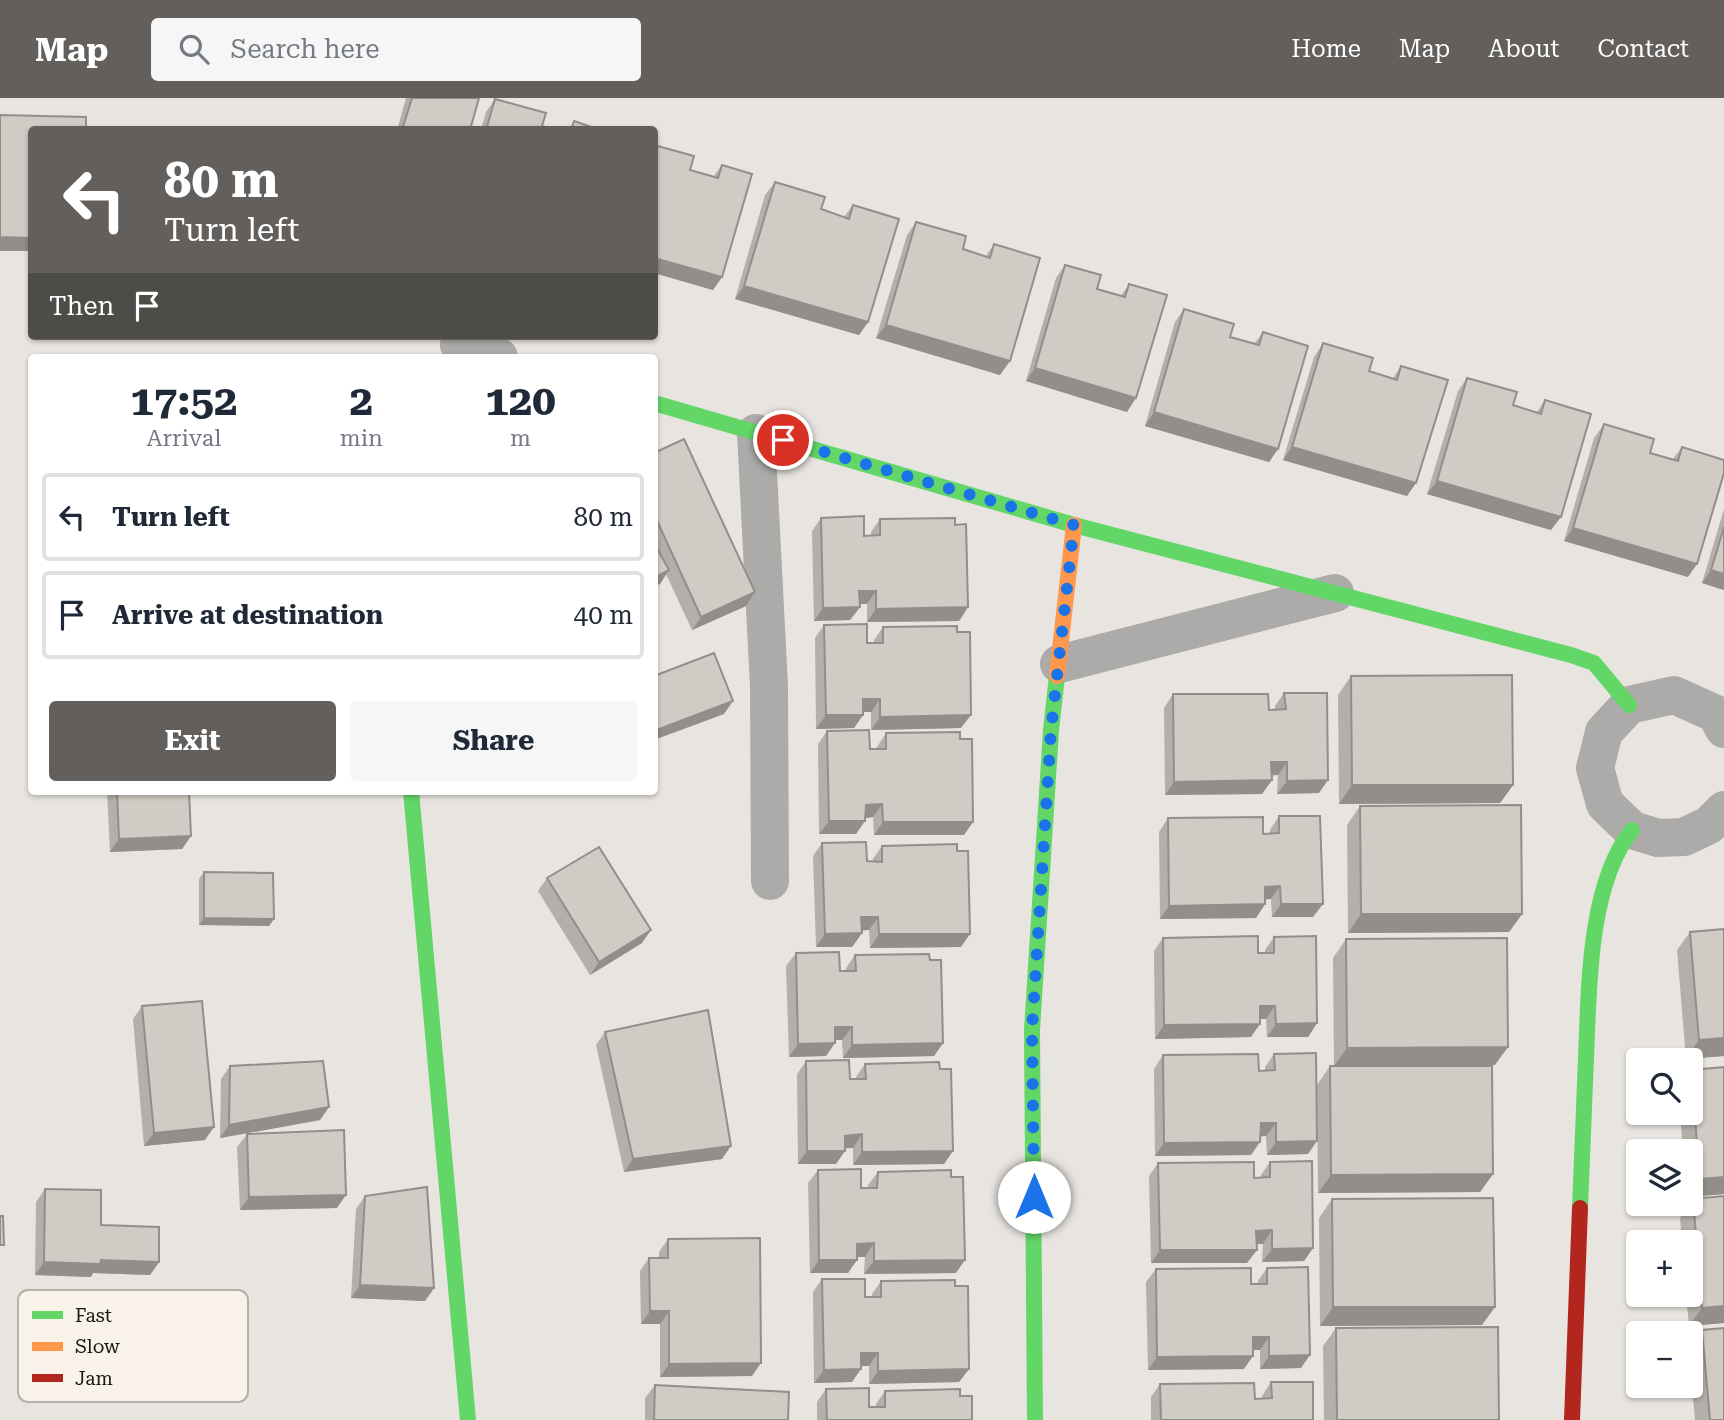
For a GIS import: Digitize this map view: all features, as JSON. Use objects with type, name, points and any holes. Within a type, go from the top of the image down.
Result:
[{"type":"street","points":[[460,345],[489,354]]},
{"type":"street","points":[[658,404],[1074,525],[1571,655],[1594,663],[1629,705]]},
{"type":"street","points":[[756,433],[769,686],[770,881]]},
{"type":"street","points":[[1035,1420],[1032,1030],[1051,730],[1074,525]]},
{"type":"street","points":[[1059,664],[1335,593]]},
{"type":"street","points":[[1724,729],[1716,714],[1674,695],[1629,705],[1604,732],[1595,768],[1605,804],[1632,830],[1658,838],[1685,837],[1709,825],[1724,810]]},
{"type":"street","points":[[411,795],[468,1420]]},
{"type":"street","points":[[1572,1420],[1590,960],[1607,875],[1620,845],[1632,830]]},
{"type":"building","points":[[412,98],[479,98],[471,126],[403,126]]},
{"type":"building","points":[[495,99],[546,113],[542,126],[487,126]]},
{"type":"building","points":[[0,115],[86,117],[86,126],[28,126],[28,238],[0,237]]},
{"type":"building","points":[[574,121],[588,126],[572,126]]},
{"type":"building","points":[[658,146],[694,156],[690,170],[718,178],[722,165],[752,174],[722,277],[658,259]]},
{"type":"building","points":[[775,182],[825,197],[821,209],[849,219],[853,205],[899,219],[868,322],[744,286]]},
{"type":"building","points":[[916,222],[966,236],[963,249],[990,258],[994,244],[1040,258],[1010,361],[886,325]]},
{"type":"building","points":[[1065,265],[1101,275],[1097,289],[1125,297],[1129,284],[1167,295],[1136,398],[1035,368]]},
{"type":"building","points":[[1184,309],[1234,324],[1230,337],[1259,345],[1263,332],[1308,346],[1278,449],[1154,412]]},
{"type":"building","points":[[1323,343],[1373,358],[1369,371],[1397,380],[1401,366],[1448,380],[1416,483],[1292,447]]},
{"type":"building","points":[[1467,378],[1517,392],[1513,405],[1541,414],[1545,400],[1591,414],[1561,517],[1437,481]]},
{"type":"building","points":[[1604,424],[1654,439],[1650,453],[1678,461],[1682,447],[1724,460],[1724,473],[1697,564],[1573,528]]},
{"type":"building","points":[[684,439],[755,592],[701,617],[658,523],[658,451]]},
{"type":"building","points":[[864,516],[864,536],[880,535],[880,519],[955,518],[955,525],[966,524],[968,607],[876,609],[876,591],[859,591],[860,607],[823,608],[821,518]]},
{"type":"building","points":[[1724,527],[1724,574],[1711,570]]},
{"type":"building","points":[[658,550],[669,570],[658,576]]},
{"type":"building","points":[[867,624],[867,643],[883,643],[883,627],[957,626],[957,632],[970,632],[971,715],[880,717],[880,699],[863,699],[863,715],[826,715],[824,625]]},
{"type":"building","points":[[714,653],[733,701],[658,729],[658,674]]},
{"type":"building","points":[[1512,675],[1513,785],[1352,785],[1351,676]]},
{"type":"building","points":[[1284,693],[1327,693],[1328,780],[1287,781],[1287,762],[1271,762],[1272,780],[1174,782],[1173,694],[1268,694],[1269,710],[1286,709]]},
{"type":"building","points":[[869,730],[870,749],[886,749],[886,733],[960,732],[960,739],[972,739],[973,822],[883,822],[882,804],[866,805],[865,821],[829,821],[827,731]]},
{"type":"building","points":[[117,795],[189,795],[191,836],[119,839]]},
{"type":"building","points":[[1521,805],[1522,914],[1361,914],[1360,806]]},
{"type":"building","points":[[1279,816],[1320,816],[1323,904],[1281,904],[1280,886],[1265,887],[1265,904],[1169,906],[1168,818],[1263,817],[1263,834],[1279,833]]},
{"type":"building","points":[[866,842],[867,861],[882,862],[882,846],[957,844],[957,851],[968,851],[970,934],[879,934],[878,917],[861,917],[862,933],[825,934],[822,843]]},
{"type":"building","points":[[599,847],[651,930],[599,962],[547,878]]},
{"type":"building","points":[[204,872],[273,873],[274,919],[204,918]]},
{"type":"building","points":[[1724,929],[1724,1038],[1699,1040],[1690,932]]},
{"type":"building","points":[[1258,936],[1258,953],[1274,953],[1274,937],[1316,936],[1317,1023],[1276,1024],[1275,1006],[1260,1006],[1260,1024],[1164,1025],[1163,938]]},
{"type":"building","points":[[1507,938],[1508,1047],[1347,1048],[1346,939]]},
{"type":"building","points":[[839,952],[840,971],[856,971],[855,955],[929,954],[930,960],[941,960],[943,1043],[852,1045],[852,1027],[835,1027],[835,1043],[798,1044],[796,953]]},
{"type":"building","points":[[202,1001],[214,1127],[154,1133],[142,1006]]},
{"type":"building","points":[[708,1010],[731,1146],[633,1159],[605,1032]]},
{"type":"building","points":[[1316,1053],[1317,1141],[1276,1142],[1276,1123],[1261,1123],[1260,1142],[1164,1143],[1163,1055],[1258,1054],[1259,1071],[1275,1070],[1274,1054]]},
{"type":"building","points":[[849,1060],[850,1079],[866,1079],[865,1064],[939,1062],[940,1069],[951,1069],[953,1151],[862,1152],[862,1134],[845,1136],[845,1151],[807,1151],[806,1061]]},
{"type":"building","points":[[323,1061],[329,1107],[229,1125],[230,1066]]},
{"type":"building","points":[[1330,1066],[1492,1066],[1493,1174],[1331,1175]]},
{"type":"building","points":[[1724,1067],[1724,1177],[1703,1179],[1703,1139],[1697,1139],[1696,1125],[1703,1125],[1703,1069]]},
{"type":"building","points":[[344,1130],[346,1195],[249,1197],[247,1134]]},
{"type":"building","points":[[1312,1161],[1313,1248],[1272,1249],[1272,1230],[1256,1231],[1257,1250],[1160,1250],[1158,1163],[1254,1162],[1254,1178],[1270,1177],[1270,1162]]},
{"type":"building","points":[[861,1169],[861,1188],[877,1188],[878,1172],[951,1170],[951,1177],[963,1177],[965,1260],[874,1261],[874,1243],[857,1244],[857,1260],[819,1260],[818,1170]]},
{"type":"building","points":[[427,1187],[434,1288],[360,1285],[365,1196]]},
{"type":"building","points":[[45,1189],[101,1190],[101,1225],[159,1227],[159,1262],[44,1262]]},
{"type":"building","points":[[1724,1196],[1724,1306],[1702,1308],[1703,1230],[1696,1230],[1694,1216],[1703,1216],[1703,1198]]},
{"type":"building","points":[[1493,1198],[1495,1307],[1333,1307],[1332,1199]]},
{"type":"building","points":[[0,1216],[3,1216],[4,1245],[0,1245]]},
{"type":"building","points":[[760,1238],[761,1363],[669,1364],[669,1311],[650,1311],[649,1258],[668,1258],[668,1239]]},
{"type":"building","points":[[1308,1267],[1310,1355],[1269,1356],[1269,1337],[1253,1337],[1253,1356],[1157,1357],[1156,1269],[1251,1268],[1251,1284],[1267,1284],[1267,1268]]},
{"type":"building","points":[[822,1279],[865,1279],[865,1297],[881,1297],[881,1281],[955,1280],[955,1286],[968,1286],[969,1369],[878,1371],[878,1353],[861,1353],[861,1369],[824,1370]]},
{"type":"building","points":[[1498,1327],[1499,1420],[1337,1420],[1336,1328]]},
{"type":"building","points":[[1724,1328],[1724,1420],[1710,1420],[1703,1330]]},
{"type":"building","points":[[1271,1382],[1313,1382],[1313,1420],[1161,1420],[1160,1384],[1254,1383],[1255,1399],[1272,1398]]},
{"type":"building","points":[[655,1385],[789,1392],[788,1420],[654,1420]]},
{"type":"building","points":[[869,1388],[869,1407],[885,1407],[885,1391],[960,1389],[960,1396],[972,1396],[972,1420],[827,1420],[826,1389]]},
{"type":"traffic: fast","points":[[658,404],[1074,525],[1571,655],[1594,663],[1629,705]]},
{"type":"traffic: fast","points":[[1035,1420],[1032,1030],[1051,730],[1057,676]]},
{"type":"traffic: fast","points":[[411,795],[468,1420]]},
{"type":"traffic: fast","points":[[1580,1208],[1588,1001],[1594,939],[1607,879],[1632,830]]},
{"type":"traffic: slow","points":[[1057,676],[1074,525]]},
{"type":"traffic: jam","points":[[1572,1420],[1580,1208]]},
{"type":"route","points":[[783,440],[1074,525],[1051,730],[1032,1030],[1034,1197]]}]
